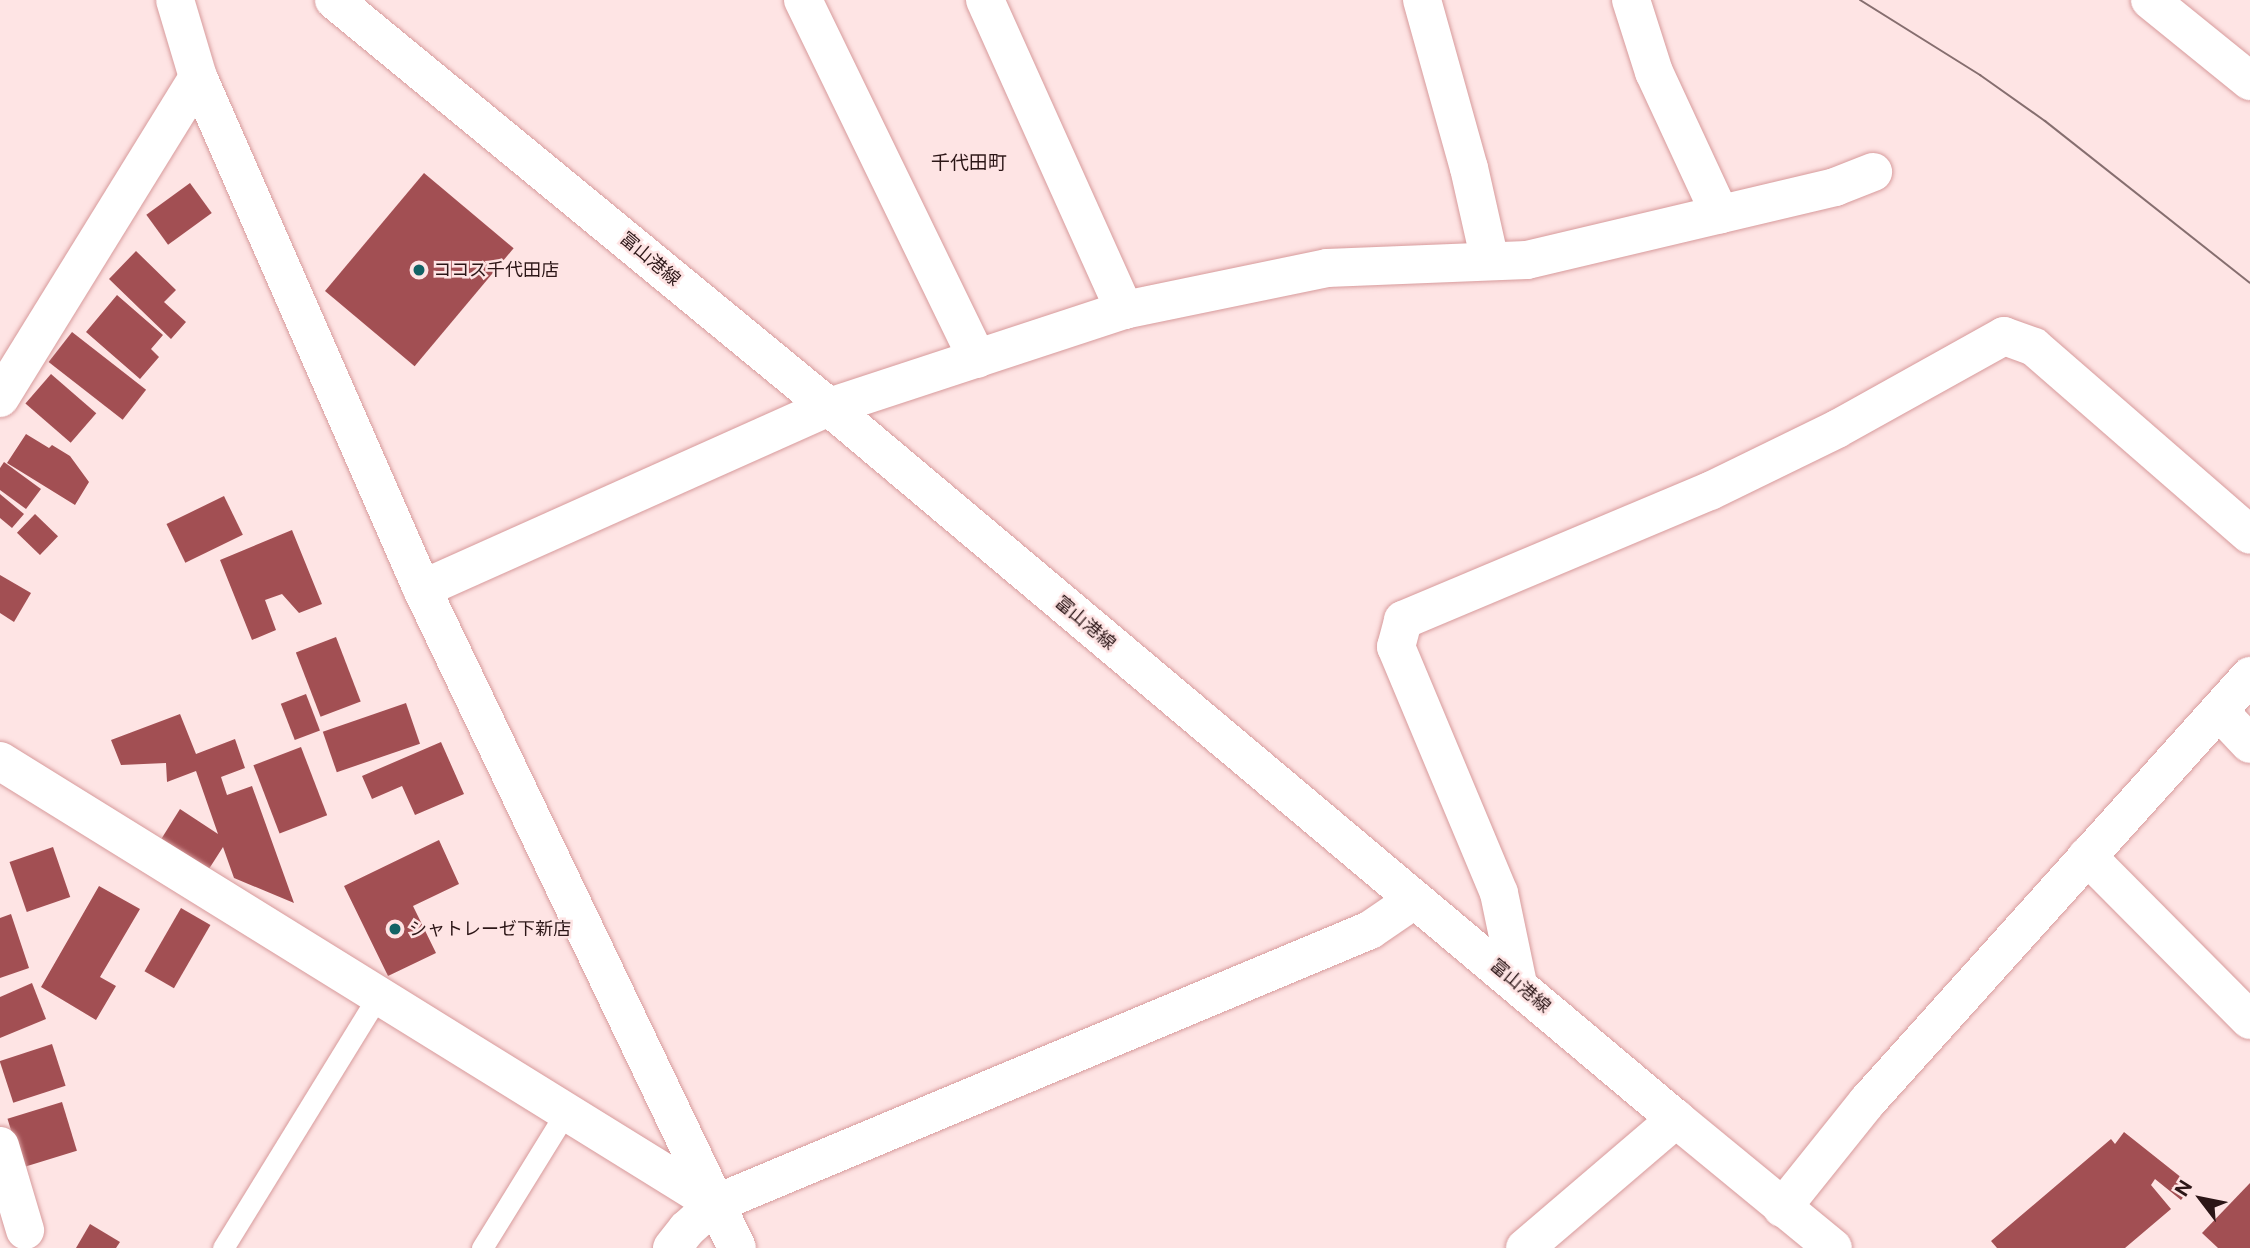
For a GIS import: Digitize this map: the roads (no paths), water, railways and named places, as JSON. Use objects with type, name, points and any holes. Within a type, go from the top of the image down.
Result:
[{"type":"street","points":[[176,0],[198,77],[422,589],[737,1248]]},
{"type":"street","name":"富山港線","points":[[334,0],[829,407],[1414,900],[1833,1248]]},
{"type":"street","points":[[803,0],[977,359]]},
{"type":"street","points":[[985,0],[1124,310]]},
{"type":"street","points":[[1422,0],[1469,168],[1490,261]]},
{"type":"street","points":[[1631,0],[1654,72],[1720,214]]},
{"type":"street","points":[[2150,0],[2250,81]]},
{"type":"street","points":[[0,398],[198,77]]},
{"type":"street","points":[[422,589],[829,407],[1124,310],[1327,268],[1527,260],[1835,187],[1872,172]]},
{"type":"street","points":[[1518,984],[1499,893],[1396,647],[1403,620],[1710,491],[1837,429],[2004,336],[2034,347],[2250,535]]},
{"type":"street","points":[[1782,1208],[1867,1102],[2250,676]]},
{"type":"street","points":[[2219,711],[2250,744]]},
{"type":"street","points":[[1,763],[715,1204]]},
{"type":"street","points":[[2087,856],[2250,1020]]},
{"type":"street","points":[[672,1248],[687,1228],[715,1204],[1370,930],[1414,900]]},
{"type":"street","points":[[1525,1248],[1676,1119]]},
{"type":"street","points":[[0,1146],[24,1230]]},
{"type":"lane","points":[[223,1248],[378,996]]},
{"type":"lane","points":[[482,1248],[566,1112]]},
{"type":"tram line","points":[[1860,0],[1980,75],[2045,121],[2250,283]]},
{"type":"place","name":"ココス千代田店","points":[[419,270]]},
{"type":"place","name":"シャトレーゼ下新店","points":[[395,929]]},
{"type":"district","name":"千代田町","points":[[969,163]]}]
